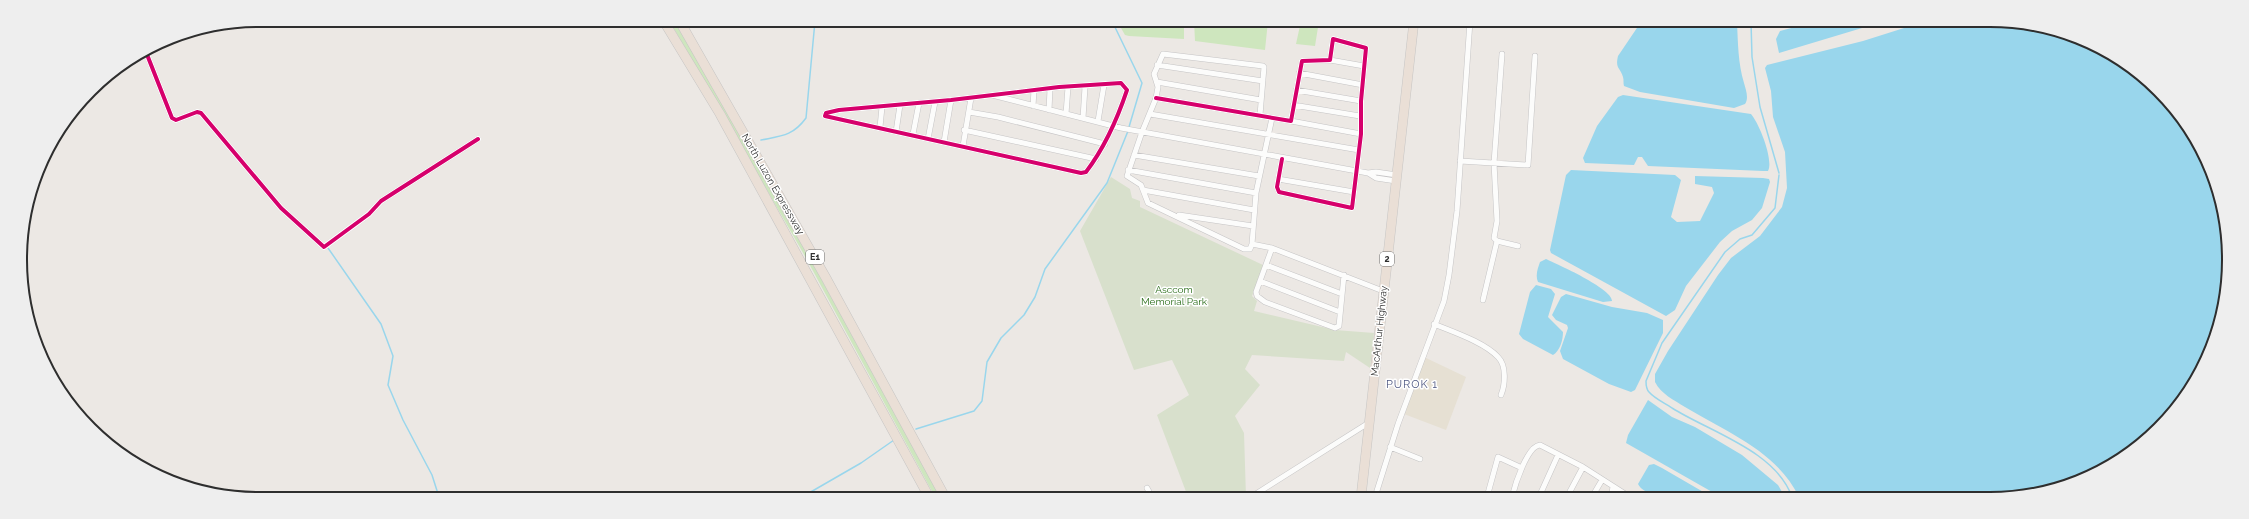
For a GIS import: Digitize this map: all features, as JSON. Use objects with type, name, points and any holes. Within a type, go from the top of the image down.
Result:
[{"type":"highway","name":"North Luzon Expressway","points":[[667,27],[720,114],[926,492]]},
{"type":"highway","name":"North Luzon Expressway","points":[[683,27],[838,298],[943,492]]},
{"type":"highway","name":"MacArthur Highway","points":[[1362,492],[1371,421],[1383,290],[1413,27]]},
{"type":"street","points":[[1376,492],[1390,447],[1434,324],[1444,301],[1449,275],[1460,161],[1470,27]]},
{"type":"street","points":[[1282,159],[1277,187],[1279,192],[1349,208],[1353,206],[1361,134],[1360,116],[1366,48],[1336,39],[1332,42],[1330,60]]},
{"type":"street","points":[[1260,115],[1264,68],[1260,65],[1165,53],[1161,54],[1154,74],[1157,82],[1156,98],[1142,132],[1127,176],[1139,183],[1143,190],[1144,199],[1148,203],[1174,214],[1244,249],[1250,249],[1252,244],[1256,193],[1272,118]]},
{"type":"street","points":[[1483,300],[1497,241],[1494,238],[1496,221],[1494,163],[1502,54]]},
{"type":"street","points":[[147,56],[172,118],[176,120],[197,112],[201,114],[281,208],[324,247],[369,214],[381,201],[478,139]]},
{"type":"street","points":[[1460,161],[1528,165],[1535,56]]},
{"type":"street","points":[[1291,121],[1299,72],[1303,60],[1330,60],[1364,66]]},
{"type":"street","points":[[1157,65],[1263,82]]},
{"type":"street","points":[[1299,72],[1363,85]]},
{"type":"street","points":[[1157,82],[1262,100]]},
{"type":"street","points":[[1121,83],[1127,90],[1115,125],[1105,144],[1086,172],[1081,173],[928,139],[913,134],[896,132],[880,127],[825,116],[826,113],[839,110],[935,102],[1034,90],[1104,85],[1121,83]]},
{"type":"street","points":[[1098,121],[1104,85]]},
{"type":"street","points":[[1066,114],[1068,87]]},
{"type":"street","points":[[1083,118],[1085,87]]},
{"type":"street","points":[[1049,110],[1050,89]]},
{"type":"street","points":[[1033,106],[1034,90]]},
{"type":"street","points":[[1296,90],[1361,101]]},
{"type":"street","points":[[989,95],[1115,125],[1121,128],[1282,159],[1368,173],[1376,172],[1396,178]]},
{"type":"street","points":[[963,146],[964,130],[971,98]]},
{"type":"street","points":[[1156,98],[1260,115],[1361,134]]},
{"type":"street","points":[[944,142],[951,100]]},
{"type":"street","points":[[928,139],[935,102]]},
{"type":"street","points":[[913,134],[919,103]]},
{"type":"street","points":[[896,132],[900,105]]},
{"type":"street","points":[[1293,105],[1360,116]]},
{"type":"street","points":[[880,127],[882,107]]},
{"type":"street","points":[[969,112],[998,117],[1105,144]]},
{"type":"street","points":[[1150,114],[1359,150]]},
{"type":"street","points":[[964,130],[1096,159]]},
{"type":"street","points":[[1134,155],[1259,176]]},
{"type":"street","points":[[1128,170],[1256,193]]},
{"type":"street","points":[[1278,179],[1354,192]]},
{"type":"street","points":[[1143,190],[1254,210]]},
{"type":"street","points":[[1174,214],[1253,226]]},
{"type":"street","points":[[1497,241],[1518,246]]},
{"type":"street","points":[[1252,244],[1272,248],[1383,290]]},
{"type":"street","points":[[1272,248],[1256,294],[1265,302],[1335,328],[1339,326],[1344,275]]},
{"type":"street","points":[[1266,265],[1342,294]]},
{"type":"street","points":[[1260,281],[1340,312]]},
{"type":"street","points":[[1434,324],[1473,340],[1498,356],[1501,360],[1505,386],[1501,395]]},
{"type":"street","points":[[1259,492],[1371,421]]},
{"type":"street","points":[[1513,492],[1515,482],[1522,468],[1537,445],[1540,445],[1583,467],[1622,492]]},
{"type":"street","points":[[1390,447],[1420,459]]},
{"type":"street","points":[[1541,492],[1558,455]]},
{"type":"street","points":[[1488,492],[1498,457],[1522,468]]},
{"type":"street","points":[[1570,492],[1583,467]]},
{"type":"street","points":[[1595,492],[1602,480]]},
{"type":"street","points":[[1612,492],[1613,487]]},
{"type":"street","points":[[1147,488],[1149,492]]},
{"type":"shaded area","points":[[1424,357],[1466,377],[1446,430],[1404,414]]},
{"type":"green space","points":[[673,27],[678,27],[742,138],[937,492],[932,492],[806,258]]},
{"type":"green space","points":[[1120,27],[1184,27],[1184,39],[1125,35]]},
{"type":"green space","points":[[1194,27],[1267,27],[1265,50],[1195,41]]},
{"type":"green space","points":[[1300,27],[1318,27],[1315,46],[1296,44]]},
{"type":"green space","name":"Asccom Memorial Park","points":[[1111,177],[1130,189],[1132,198],[1140,201],[1140,207],[1263,265],[1252,296],[1257,301],[1254,311],[1335,330],[1374,333],[1370,368],[1346,352],[1344,361],[1252,355],[1245,369],[1260,385],[1235,416],[1244,433],[1246,492],[1186,492],[1157,415],[1189,395],[1172,360],[1134,370],[1080,231]]},
{"type":"water","points":[[1638,27],[1737,27],[1739,60],[1747,99],[1745,104],[1734,108],[1640,92],[1624,86],[1622,74],[1617,66],[1618,56]]},
{"type":"water","points":[[1795,27],[1865,27],[1779,53],[1776,39],[1780,31]]},
{"type":"water","points":[[1907,27],[2005,27],[2035,31],[2064,39],[2106,58],[2131,75],[2164,106],[2183,130],[2191,143],[2210,185],[2218,214],[2222,244],[2222,275],[2218,305],[2214,320],[2210,334],[2198,362],[2183,389],[2174,401],[2143,434],[2119,453],[2106,461],[2064,480],[2035,488],[2005,492],[1796,492],[1778,467],[1764,455],[1733,434],[1668,396],[1655,382],[1655,374],[1668,351],[1718,275],[1731,258],[1760,236],[1782,207],[1787,188],[1785,152],[1773,117],[1771,91],[1765,68],[1767,65],[1863,41]]},
{"type":"water","points":[[1623,95],[1751,114],[1758,125],[1765,142],[1769,159],[1768,171],[1648,166],[1642,157],[1638,157],[1634,165],[1585,163],[1583,158],[1597,126],[1618,97]]},
{"type":"water","points":[[1571,170],[1675,175],[1681,180],[1671,217],[1677,222],[1700,221],[1714,193],[1712,187],[1695,184],[1695,176],[1763,178],[1769,179],[1770,182],[1762,208],[1752,220],[1732,231],[1720,242],[1686,286],[1675,310],[1666,316],[1551,253],[1550,250],[1566,175]]},
{"type":"water","points":[[1546,259],[1572,271],[1604,290],[1610,296],[1612,301],[1603,302],[1538,282],[1537,274],[1540,262]]},
{"type":"water","points":[[1536,285],[1551,289],[1555,294],[1548,317],[1563,332],[1561,345],[1558,351],[1553,355],[1523,339],[1519,334],[1530,292]]},
{"type":"water","points":[[1566,294],[1612,307],[1647,313],[1663,320],[1663,333],[1635,390],[1631,392],[1609,384],[1563,359],[1560,351],[1568,328],[1567,325],[1556,320],[1552,315],[1561,297]]},
{"type":"water","points":[[1648,400],[1672,417],[1695,427],[1742,455],[1778,485],[1782,492],[1712,492],[1626,443],[1628,435]]},
{"type":"water","points":[[1654,464],[1703,492],[1647,492],[1638,484],[1649,465]]},
{"type":"waterway","points":[[761,140],[781,136],[791,132],[806,118],[814,27]]},
{"type":"waterway","points":[[1115,27],[1142,83],[1129,127]]},
{"type":"waterway","points":[[1751,27],[1752,57],[1760,107],[1779,173]]},
{"type":"waterway","points":[[916,429],[974,411],[982,401],[987,362],[1001,338],[1024,315],[1035,297],[1045,269],[1107,183],[1128,131]]},
{"type":"waterway","points":[[1779,175],[1775,208],[1752,235],[1740,239],[1725,252],[1662,343],[1646,384],[1648,391],[1657,399],[1687,417],[1740,444],[1757,455],[1772,467],[1784,481],[1790,492]]},
{"type":"waterway","points":[[328,248],[381,324],[393,356],[388,385],[403,420],[432,475],[437,492]]},
{"type":"waterway","points":[[811,492],[861,463],[894,440]]},
{"type":"cycle path","points":[[1156,98],[1291,121],[1302,61],[1330,60],[1333,39],[1366,48],[1361,101],[1361,134],[1352,208],[1279,192],[1277,187],[1282,159]]},
{"type":"cycle path","points":[[147,56],[172,118],[176,120],[197,112],[201,113],[281,208],[324,247],[369,214],[381,201],[478,139]]},
{"type":"cycle path","points":[[1121,83],[1127,90],[1115,123],[1093,163],[1086,172],[1081,173],[825,116],[826,113],[839,110],[951,100],[1059,87],[1121,83]]},
{"type":"district","name":"PUROK 1","points":[[1412,384]]}]
